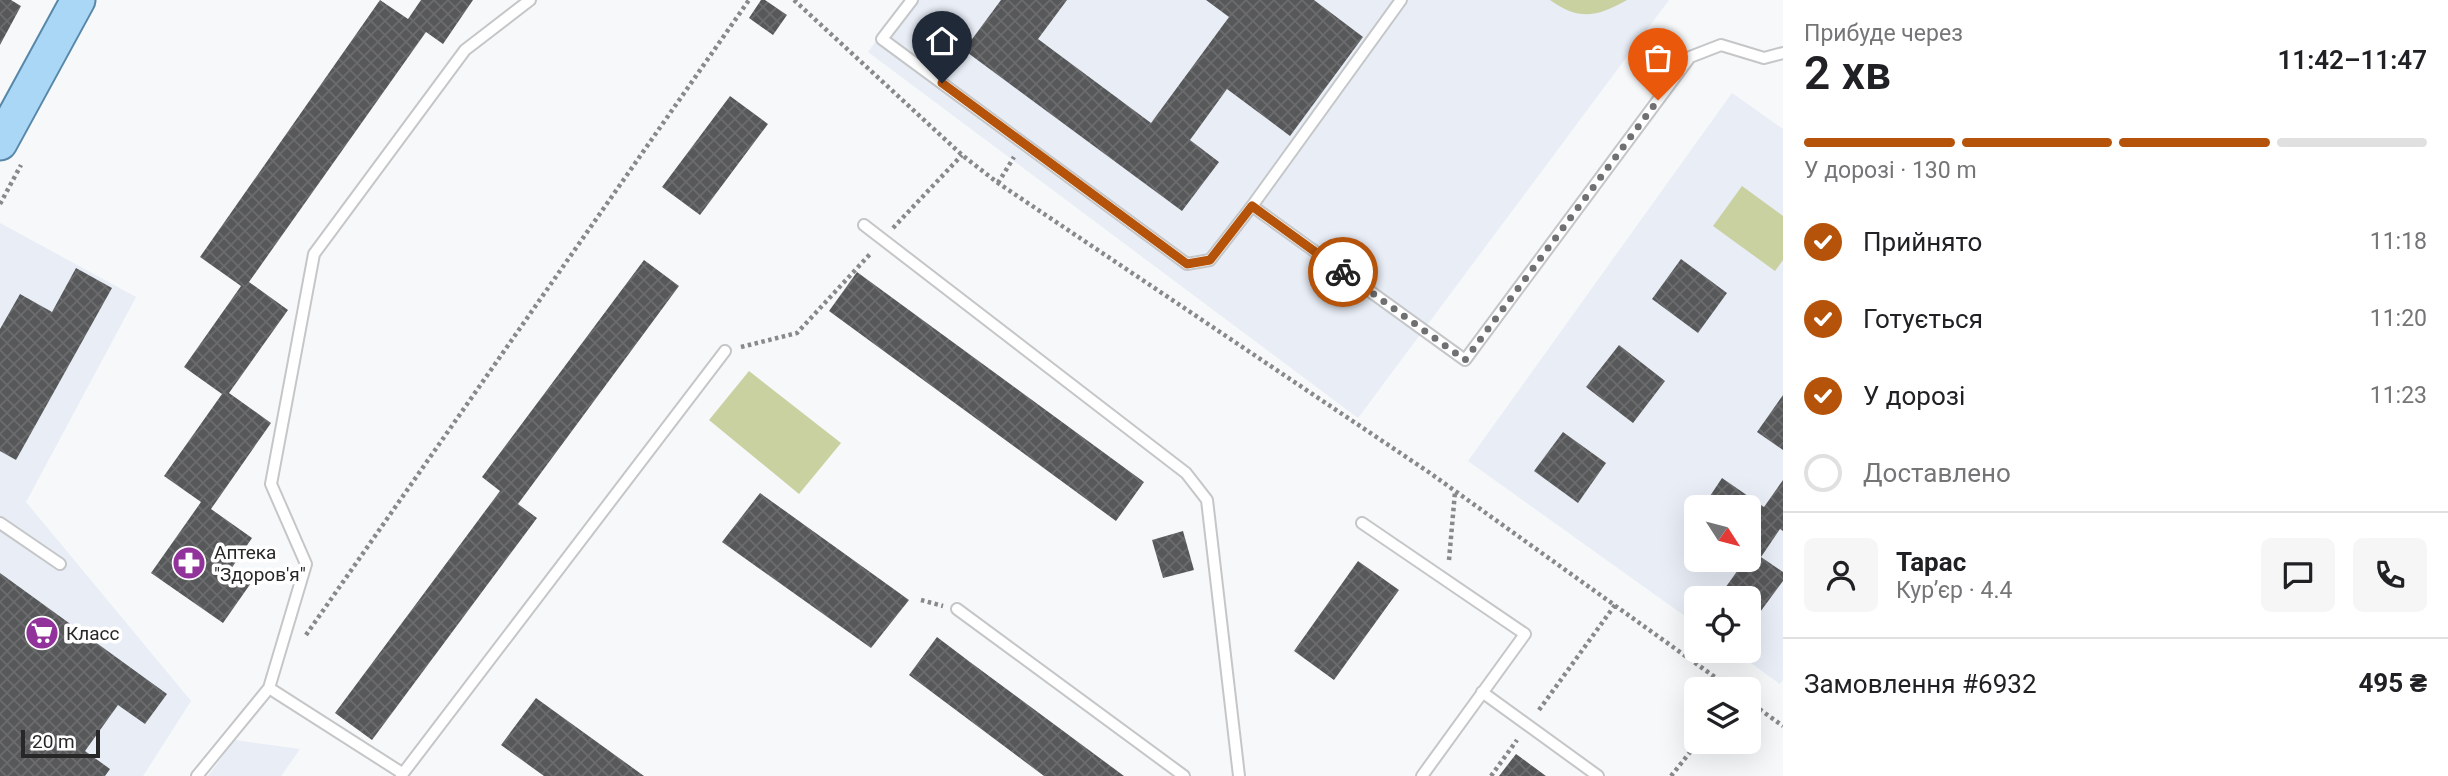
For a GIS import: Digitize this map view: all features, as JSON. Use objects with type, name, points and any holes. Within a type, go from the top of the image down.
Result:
[{"type":"main road","points":[[0,143],[78,0]]},
{"type":"lane","points":[[197,776],[269,688],[306,564],[271,484],[314,254],[465,50],[530,0]]},
{"type":"lane","points":[[912,0],[882,39],[1187,264],[1210,260],[1401,0]]},
{"type":"lane","points":[[1252,206],[1465,360],[1690,57],[1721,45],[1764,58],[1783,53]]},
{"type":"lane","points":[[864,225],[1186,473],[1206,499],[1239,776]]},
{"type":"lane","points":[[269,688],[402,775],[725,351]]},
{"type":"lane","points":[[0,523],[60,564]]},
{"type":"lane","points":[[1362,523],[1525,634],[1422,776]]},
{"type":"lane","points":[[957,609],[1184,776]]},
{"type":"lane","points":[[1482,692],[1598,776]]},
{"type":"path","points":[[301,642],[749,0]]},
{"type":"path","points":[[794,0],[962,155],[998,183],[1455,491],[1714,677]]},
{"type":"path","points":[[998,183],[1022,142]]},
{"type":"path","points":[[725,351],[797,332],[962,155]]},
{"type":"path","points":[[1447,580],[1455,491]]},
{"type":"path","points":[[1491,776],[1615,605]]},
{"type":"path","points":[[1761,710],[1783,726]]},
{"type":"path","points":[[1671,776],[1689,754]]},
{"type":"shaded area","points":[[906,0],[1669,0],[1358,418],[868,52]]},
{"type":"shaded area","points":[[1732,93],[1783,129],[1783,680],[1780,684],[1751,663],[1761,663],[1761,586],[1684,586],[1684,615],[1468,461]]},
{"type":"shaded area","points":[[0,223],[136,297],[26,502],[191,701],[143,776],[0,776]]},
{"type":"shaded area","points":[[235,740],[300,749],[281,776],[208,776]]},
{"type":"green space","points":[[1550,0],[1627,0],[1597,13],[1579,14]]},
{"type":"green space","points":[[1742,186],[1783,216],[1783,260],[1775,271],[1713,226]]},
{"type":"green space","points":[[749,371],[841,443],[799,494],[709,420]]},
{"type":"building","points":[[0,0],[11,0],[21,6],[0,45]]},
{"type":"building","points":[[380,0],[408,19],[421,0],[473,0],[443,44],[426,32],[249,282],[288,310],[229,393],[271,423],[211,509],[252,538],[231,569],[251,583],[223,623],[151,573],[201,502],[164,476],[222,394],[184,367],[241,286],[200,257]]},
{"type":"building","points":[[761,0],[787,15],[773,35],[749,18]]},
{"type":"building","points":[[1001,0],[1067,0],[1038,39],[1151,123],[1229,17],[1206,0],[1314,0],[1363,37],[1290,136],[1227,89],[1190,140],[1219,162],[1182,211],[964,50]]},
{"type":"building","points":[[730,96],[768,124],[700,215],[662,187]]},
{"type":"building","points":[[1681,259],[1727,293],[1698,333],[1652,299]]},
{"type":"building","points":[[644,260],[679,286],[518,504],[537,518],[372,740],[335,713],[500,491],[482,477]]},
{"type":"building","points":[[76,268],[112,288],[16,460],[0,451],[0,329],[20,294],[52,312]]},
{"type":"building","points":[[857,272],[1144,482],[1116,521],[829,311]]},
{"type":"building","points":[[1619,345],[1665,381],[1633,423],[1586,387]]},
{"type":"building","points":[[1783,395],[1783,450],[1757,432]]},
{"type":"building","points":[[1563,432],[1606,463],[1578,503],[1534,471]]},
{"type":"building","points":[[1722,478],[1747,495],[1711,495]]},
{"type":"building","points":[[1783,480],[1783,531],[1780,529],[1761,557],[1761,505],[1764,507]]},
{"type":"building","points":[[760,493],[909,600],[871,648],[722,542]]},
{"type":"building","points":[[1183,531],[1194,570],[1163,578],[1152,540]]},
{"type":"building","points":[[1761,557],[1783,572],[1783,581],[1761,611],[1761,586],[1727,586],[1736,572],[1761,572]]},
{"type":"building","points":[[1358,561],[1399,590],[1334,680],[1294,651]]},
{"type":"building","name":"Класс","points":[[0,573],[167,694],[145,724],[118,705],[85,751],[110,769],[105,776],[0,776]]},
{"type":"building","points":[[937,637],[1124,776],[1044,776],[909,675]]},
{"type":"building","points":[[536,698],[644,776],[544,776],[501,745]]},
{"type":"building","points":[[1516,754],[1546,776],[1499,776]]},
{"type":"way so far","points":[[1343,272],[1465,360],[1658,100]]},
{"type":"place","name":"Аптека \"Здоров'я\"","points":[[189,563]]},
{"type":"place","name":"Класс","points":[[42,633]]},
{"type":"route","points":[[942,83],[1187,264],[1210,260],[1252,206],[1343,272]]}]
